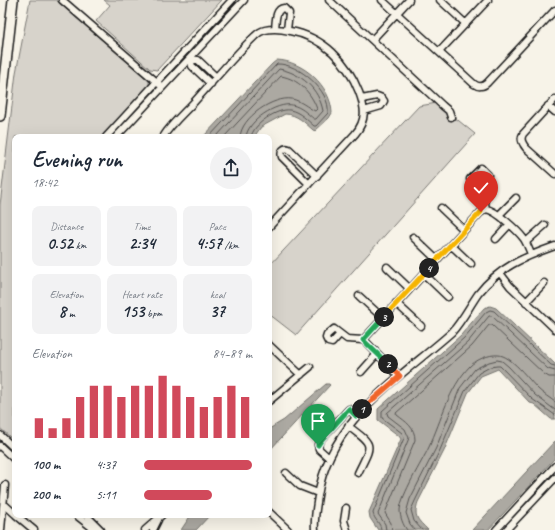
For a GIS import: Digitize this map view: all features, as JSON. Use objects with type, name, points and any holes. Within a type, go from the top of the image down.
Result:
[{"type":"highway","points":[[0,116],[13,0]]},
{"type":"street","points":[[62,0],[163,88]]},
{"type":"street","points":[[109,134],[232,0]]},
{"type":"street","points":[[119,134],[244,0]]},
{"type":"street","points":[[329,0],[444,106],[449,111],[451,117]]},
{"type":"street","points":[[382,0],[474,84],[481,86],[487,83],[555,10]]},
{"type":"street","points":[[372,40],[409,0]]},
{"type":"street","points":[[440,0],[466,24]]},
{"type":"street","points":[[439,52],[488,0]]},
{"type":"street","points":[[166,134],[216,77],[257,35],[264,30],[281,30],[311,37],[335,54],[344,63],[351,74],[363,105],[364,119],[359,130],[272,224]]},
{"type":"street","points":[[183,52],[190,59],[192,66],[211,84]]},
{"type":"street","points":[[190,59],[198,60],[216,77]]},
{"type":"street","points":[[200,74],[206,68]]},
{"type":"street","points":[[555,99],[523,134],[521,140],[526,148],[555,174]]},
{"type":"street","points":[[548,106],[555,112]]},
{"type":"street","points":[[310,184],[282,157],[282,150],[289,150],[317,176]]},
{"type":"street","points":[[486,209],[483,192],[470,179],[481,168],[488,175]]},
{"type":"street","points":[[499,215],[516,198]]},
{"type":"street","points":[[441,208],[464,230]]},
{"type":"street","points":[[363,340],[464,230],[480,213],[486,209],[499,215],[519,234],[526,242],[531,254]]},
{"type":"street","points":[[496,239],[509,225]]},
{"type":"street","points":[[526,242],[545,225]]},
{"type":"street","points":[[413,237],[437,260]]},
{"type":"street","points":[[450,245],[471,264]]},
{"type":"street","points":[[315,530],[318,493],[329,458],[348,426],[356,416],[372,399],[452,332],[461,321],[478,294],[500,272],[517,260],[555,246]]},
{"type":"street","points":[[387,267],[410,289]]},
{"type":"street","points":[[500,272],[510,286],[555,329]]},
{"type":"street","points":[[424,274],[448,297]]},
{"type":"street","points":[[526,302],[544,283]]},
{"type":"street","points":[[359,296],[383,318]]},
{"type":"street","points":[[396,303],[421,326]]},
{"type":"street","points":[[340,334],[349,340],[363,340],[368,343],[400,376]]},
{"type":"street","points":[[272,348],[301,375]]},
{"type":"street","points":[[361,372],[377,354]]},
{"type":"street","points":[[272,399],[310,367]]},
{"type":"street","points":[[329,458],[319,449],[319,442],[349,409],[356,416]]},
{"type":"street","points":[[348,426],[364,438],[368,444],[368,452],[358,473]]},
{"type":"street","points":[[0,435],[12,444]]},
{"type":"street","points":[[0,446],[12,456]]},
{"type":"street","points":[[6,452],[12,448]]},
{"type":"street","points":[[496,530],[555,466]]},
{"type":"street","points":[[286,473],[300,486],[318,493]]},
{"type":"street","points":[[506,530],[555,478]]},
{"type":"street","points":[[2,530],[5,485]]},
{"type":"street","points":[[4,504],[12,511]]},
{"type":"street","points":[[346,508],[344,521],[347,530]]},
{"type":"street","points":[[272,515],[288,530]]},
{"type":"street","points":[[20,518],[34,530]]},
{"type":"street","points":[[80,518],[95,530]]},
{"type":"street","points":[[89,518],[101,530]]},
{"type":"street","points":[[146,530],[159,518]]},
{"type":"street","points":[[153,530],[160,518]]},
{"type":"shaded area","points":[[30,0],[56,0],[149,81],[149,86],[105,134],[12,134],[12,439],[0,428],[0,205],[16,73]]},
{"type":"shaded area","points":[[104,0],[222,0],[157,70],[150,69],[96,21],[110,5]]},
{"type":"shaded area","points":[[437,103],[475,134],[296,335],[272,316],[272,263],[419,106]]},
{"type":"water","points":[[277,60],[287,61],[306,70],[314,77],[327,93],[332,113],[329,118],[315,131],[297,117],[285,114],[261,127],[256,134],[206,134]]},
{"type":"water","points":[[490,306],[496,308],[555,364],[555,419],[551,419],[534,404],[530,403],[498,369],[481,376],[468,393],[444,451],[418,502],[416,511],[417,518],[428,530],[378,530],[370,518],[369,512],[401,439],[378,420],[378,409],[461,335],[484,308]]},
{"type":"water","points":[[326,384],[330,385],[272,448],[272,427],[284,420]]},
{"type":"water","points":[[555,441],[555,458],[488,530],[472,530]]},
{"type":"water","points":[[189,518],[207,518],[196,530],[181,530]]},
{"type":"route","points":[[318,445],[349,409],[356,416],[372,399],[400,376],[368,343],[363,340],[481,212]]}]
